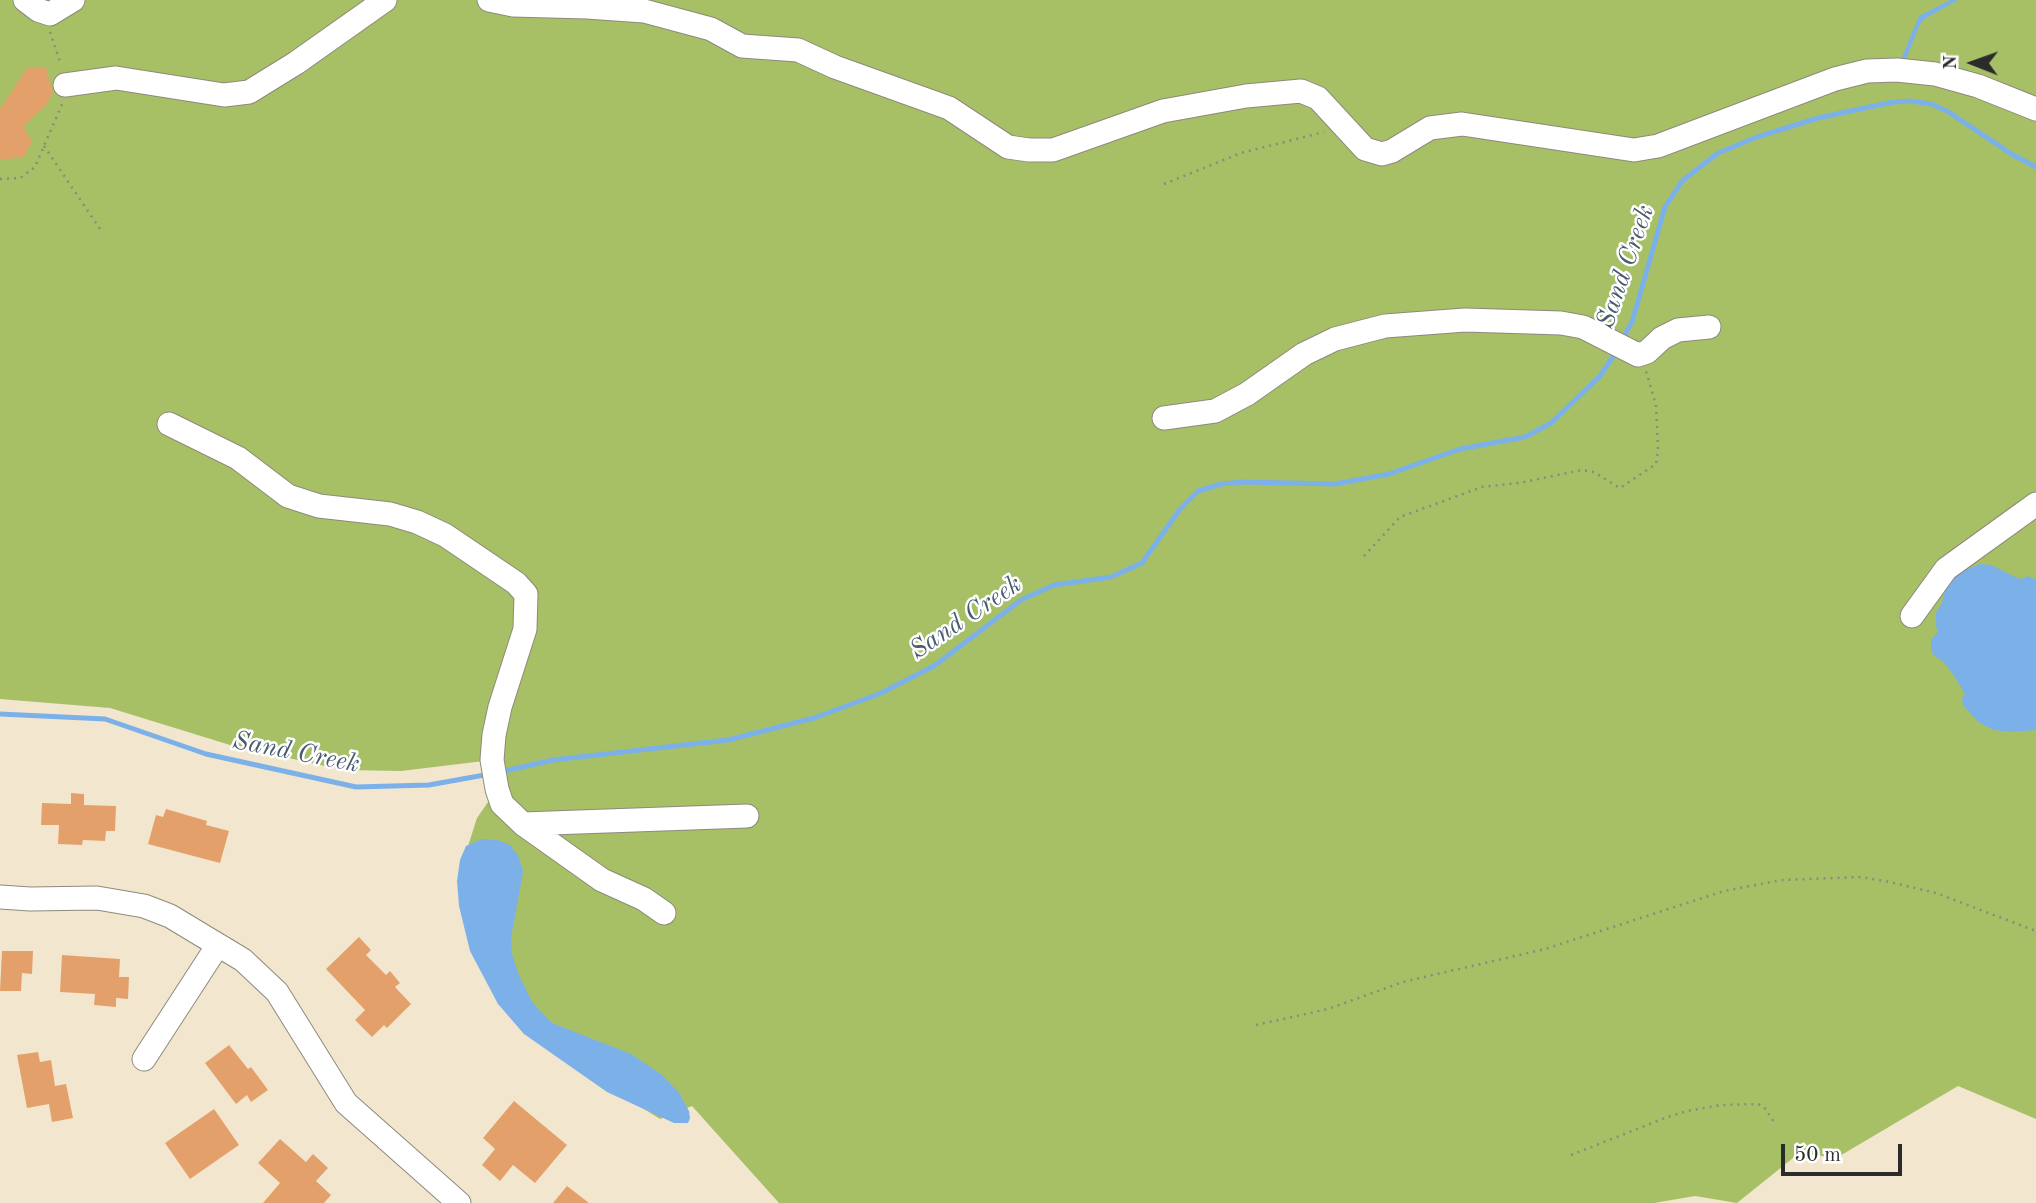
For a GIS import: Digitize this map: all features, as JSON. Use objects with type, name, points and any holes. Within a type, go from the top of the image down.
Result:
[{"type":"street","points":[[25,0],[38,10],[50,14],[73,0]]},
{"type":"street","points":[[65,85],[116,78],[224,94],[249,92],[296,63],[386,0]]},
{"type":"street","points":[[489,0],[513,5],[587,6],[643,11],[711,29],[742,46],[798,50],[835,67],[948,108],[1008,146],[1029,150],[1054,150],[1163,111],[1246,96],[1301,90],[1318,98],[1365,149],[1382,154],[1392,152],[1430,128],[1462,124],[1634,150],[1658,146],[1835,79],[1867,71],[1897,70],[1935,74],[1978,86],[2036,109]]},
{"type":"street","points":[[1164,418],[1215,411],[1247,394],[1304,354],[1335,339],[1385,326],[1465,320],[1561,323],[1583,327],[1638,354],[1678,330],[1710,327]]},
{"type":"street","points":[[169,424],[238,458],[288,496],[319,506],[390,514],[417,522],[445,535],[516,583],[526,594],[526,629],[500,707],[494,735],[492,760],[502,804],[523,824],[601,880],[644,899],[664,913]]},
{"type":"street","points":[[1912,616],[1945,569],[2036,504]]},
{"type":"street","points":[[523,824],[747,816]]},
{"type":"street","points":[[0,897],[97,898],[144,906],[170,916],[243,960],[277,992],[346,1103],[459,1203]]},
{"type":"street","points":[[144,1059],[218,945]]},
{"type":"path","points":[[0,179],[20,178],[34,167],[64,99],[64,73],[50,36],[50,14]]},
{"type":"path","points":[[1164,184],[1241,153],[1345,127]]},
{"type":"path","points":[[44,146],[100,229]]},
{"type":"path","points":[[1364,556],[1401,517],[1482,487],[1582,470],[1594,472],[1620,488],[1656,464],[1656,405],[1638,354]]},
{"type":"path","points":[[1256,1025],[1328,1009],[1403,982],[1545,949],[1724,891],[1782,880],[1861,877],[1891,882],[1936,893],[2036,931]]},
{"type":"path","points":[[1571,1155],[1665,1118],[1721,1105],[1758,1104],[1764,1107],[1776,1125]]},
{"type":"green space","points":[[0,0],[2036,0],[2036,1119],[1958,1086],[1838,1157],[1798,1154],[1737,1203],[1695,1196],[1654,1203],[779,1203],[692,1106],[660,1119],[543,1045],[462,865],[477,818],[497,789],[492,760],[401,771],[343,770],[230,745],[110,708],[0,699]]},
{"type":"water","points":[[1950,0],[1958,0],[1920,24],[1906,59],[1901,59],[1919,16]]},
{"type":"water","points":[[1980,564],[1991,565],[2022,579],[2028,576],[2036,580],[2036,730],[1994,730],[1978,722],[1963,705],[1962,698],[1965,694],[1955,677],[1931,650],[1931,640],[1938,632],[1936,612],[1942,603],[1945,589],[1962,571]]},
{"type":"water","points":[[482,839],[497,840],[510,845],[519,857],[523,872],[511,938],[512,954],[532,1002],[552,1023],[631,1054],[662,1075],[679,1093],[689,1111],[688,1123],[674,1123],[607,1092],[524,1034],[498,1004],[470,951],[459,906],[457,881],[460,860],[466,846]]},
{"type":"building","points":[[28,67],[46,68],[53,93],[46,105],[23,126],[32,142],[23,157],[0,160],[0,109]]},
{"type":"building","points":[[71,793],[84,794],[84,805],[116,806],[115,831],[106,831],[105,841],[83,840],[82,845],[58,844],[59,825],[41,825],[42,803],[71,804]]},
{"type":"building","points":[[166,809],[207,821],[206,825],[229,831],[220,863],[148,844],[156,815],[163,817]]},
{"type":"building","points":[[359,937],[371,950],[366,955],[386,975],[390,971],[400,983],[395,987],[411,1004],[387,1028],[384,1025],[372,1037],[355,1020],[365,1010],[326,969]]},
{"type":"building","points":[[2,951],[33,951],[32,974],[22,973],[21,991],[0,991]]},
{"type":"building","points":[[62,955],[120,959],[119,977],[129,977],[128,999],[116,998],[116,1007],[94,1005],[95,994],[60,992]]},
{"type":"building","points":[[229,1045],[248,1069],[251,1067],[268,1090],[251,1102],[247,1095],[236,1104],[205,1063]]},
{"type":"building","points":[[38,1052],[40,1062],[51,1060],[55,1086],[66,1084],[73,1118],[52,1122],[49,1104],[27,1108],[17,1055]]},
{"type":"building","points":[[514,1101],[567,1145],[535,1183],[513,1165],[500,1181],[482,1165],[495,1149],[483,1138]]},
{"type":"building","points":[[214,1109],[239,1145],[190,1179],[165,1143]]},
{"type":"building","points":[[280,1139],[306,1162],[313,1154],[328,1168],[316,1181],[331,1195],[324,1203],[263,1203],[280,1183],[258,1163]]},
{"type":"building","points":[[567,1186],[589,1203],[553,1203]]},
{"type":"waterway","name":"Sand Creek","points":[[1622,340],[1632,322],[1665,207],[1682,181],[1718,153],[1757,137],[1818,118],[1893,102],[1911,101],[1931,104],[1947,111],[2036,167]]},
{"type":"waterway","name":"Sand Creek","points":[[500,772],[553,760],[728,740],[814,718],[879,694],[934,666],[1021,600],[1054,585],[1111,577],[1142,563],[1180,509],[1198,491],[1221,484],[1243,482],[1335,484],[1389,474],[1460,449],[1525,437],[1551,423],[1600,376],[1616,352]]},
{"type":"waterway","name":"Sand Creek","points":[[0,714],[105,719],[206,754],[356,787],[429,785],[490,774]]}]
